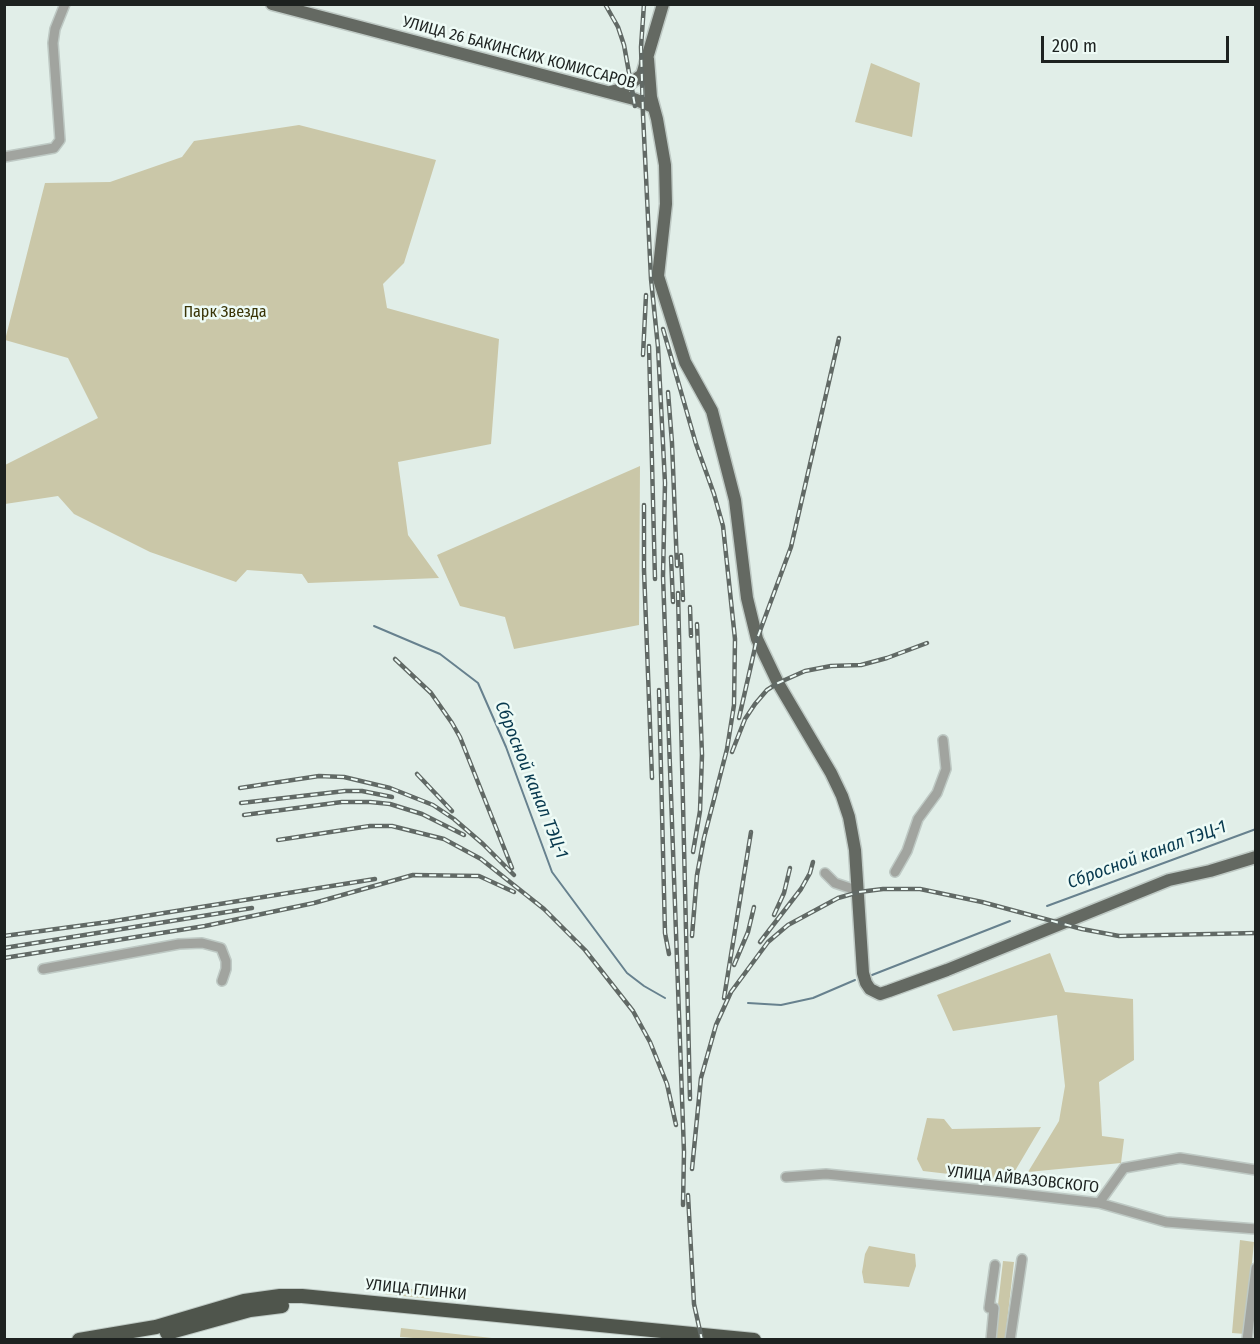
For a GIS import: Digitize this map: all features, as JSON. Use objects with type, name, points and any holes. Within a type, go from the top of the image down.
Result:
[{"type":"highway","name":"УЛИЦА ГЛИНКИ","points":[[82,1339],[156,1327],[244,1301],[280,1296],[317,1297],[648,1340]]},
{"type":"highway","name":"УЛИЦА ГЛИНКИ","points":[[135,1340],[250,1310],[276,1306],[316,1306],[436,1314],[675,1336],[745,1339]]},
{"type":"main road","name":"УЛИЦА 26 БАКИНСКИХ КОМИССАРОВ","points":[[272,4],[643,102],[653,107]]},
{"type":"main road","points":[[606,92],[622,90],[642,75],[663,4]]},
{"type":"main road","points":[[648,59],[648,80],[665,165],[666,204],[658,276],[685,362],[712,411],[735,500],[747,598],[757,639],[778,683],[831,773],[849,817],[855,850],[863,973],[870,989],[880,994],[946,970],[1169,880],[1256,857]]},
{"type":"street","points":[[4,157],[54,148],[60,140],[53,43],[55,29],[65,4]]},
{"type":"street","points":[[895,872],[907,851],[918,819],[938,793],[946,769],[943,740]]},
{"type":"street","points":[[825,873],[835,883],[853,890],[858,889]]},
{"type":"street","points":[[43,969],[179,944],[202,943],[221,948],[226,969],[222,981]]},
{"type":"street","points":[[1099,1203],[1124,1168],[1180,1158],[1256,1170]]},
{"type":"street","name":"УЛИЦА АЙВАЗОВСКОГО","points":[[786,1177],[826,1174],[1099,1203],[1166,1222],[1256,1229]]},
{"type":"street","points":[[1010,1340],[1022,1259]]},
{"type":"street","points":[[991,1340],[994,1308],[989,1308],[995,1265]]},
{"type":"street","points":[[1247,1340],[1256,1268]]},
{"type":"green space","points":[[871,63],[920,83],[912,137],[855,122]]},
{"type":"green space","name":"Парк Звезда","points":[[299,125],[436,160],[404,263],[383,284],[387,308],[499,339],[491,444],[398,462],[408,535],[439,578],[308,583],[302,574],[247,570],[236,582],[150,552],[74,514],[58,496],[5,504],[5,465],[98,418],[68,358],[5,340],[45,183],[110,182],[182,157],[194,141]]},
{"type":"green space","points":[[640,466],[639,625],[514,649],[505,617],[460,606],[437,555]]},
{"type":"green space","points":[[1050,953],[1065,992],[1133,999],[1134,1060],[1099,1082],[1102,1136],[1124,1139],[1121,1163],[1028,1172],[1059,1121],[1065,1086],[1057,1015],[953,1031],[937,995]]},
{"type":"green space","points":[[927,1118],[944,1119],[952,1129],[1041,1127],[1009,1181],[923,1171],[917,1159]]},
{"type":"green space","points":[[1240,1240],[1254,1242],[1245,1334],[1232,1333]]},
{"type":"green space","points":[[869,1246],[915,1254],[916,1266],[909,1287],[864,1283],[862,1272]]},
{"type":"green space","points":[[1003,1261],[1014,1262],[1005,1339],[994,1340]]},
{"type":"green space","points":[[422,1287],[433,1295],[432,1299],[384,1294]]},
{"type":"green space","points":[[401,1328],[501,1339],[400,1337]]},
{"type":"waterway","name":"Сбросной канал ТЭЦ-1","points":[[374,626],[440,654],[478,683],[506,747],[552,872],[627,973],[665,998]]},
{"type":"waterway","name":"Сбросной канал ТЭЦ-1","points":[[1047,906],[1256,829]]},
{"type":"waterway","name":"Сбросной канал ТЭЦ-1","points":[[872,975],[1010,921]]},
{"type":"waterway","name":"Сбросной канал ТЭЦ-1","points":[[748,1003],[781,1005],[813,998],[855,980]]},
{"type":"railway","points":[[605,4],[618,27],[624,45],[635,106]]},
{"type":"railway","points":[[644,4],[641,47],[643,115],[651,279],[658,347],[665,483],[663,576],[684,1152],[683,1205]]},
{"type":"railway","points":[[643,355],[646,295]]},
{"type":"railway","points":[[663,329],[696,444],[723,526],[735,639],[734,705],[727,749],[697,875],[692,936]]},
{"type":"railway","points":[[739,718],[757,639],[791,547],[839,338]]},
{"type":"railway","points":[[649,346],[655,579]]},
{"type":"railway","points":[[668,392],[677,566]]},
{"type":"railway","points":[[644,505],[644,570],[652,778]]},
{"type":"railway","points":[[681,555],[683,600]]},
{"type":"railway","points":[[671,557],[673,602]]},
{"type":"railway","points":[[678,593],[690,1099]]},
{"type":"railway","points":[[690,607],[691,636]]},
{"type":"railway","points":[[693,852],[700,811],[702,755],[697,624]]},
{"type":"railway","points":[[732,752],[745,719],[767,690],[778,683],[805,671],[831,666],[861,665],[927,643]]},
{"type":"railway","points":[[395,659],[431,693],[460,737],[512,868]]},
{"type":"railway","points":[[659,690],[665,933],[669,954]]},
{"type":"railway","points":[[417,774],[452,811]]},
{"type":"railway","points":[[240,788],[319,776],[344,777],[390,788],[433,805],[454,819],[514,875]]},
{"type":"railway","points":[[241,803],[345,791],[362,791],[392,797]]},
{"type":"railway","points":[[244,815],[342,802],[370,802],[390,804],[422,814],[464,835]]},
{"type":"railway","points":[[278,840],[370,826],[392,826],[444,839],[481,859],[544,909],[585,950],[633,1011],[650,1042],[667,1084],[676,1125]]},
{"type":"railway","points":[[724,998],[751,832]]},
{"type":"railway","points":[[760,942],[801,889],[813,862]]},
{"type":"railway","points":[[774,915],[784,893],[790,868]]},
{"type":"railway","points":[[4,958],[205,926],[314,903],[413,875],[479,876],[514,892]]},
{"type":"railway","points":[[4,936],[108,922],[375,879]]},
{"type":"railway","points":[[692,1169],[701,1078],[716,1025],[731,992],[768,942],[788,925],[838,898],[883,889],[920,889],[1119,936],[1256,933]]},
{"type":"railway","points":[[734,965],[748,932],[754,907]]},
{"type":"railway","points":[[4,948],[252,908]]},
{"type":"railway","points":[[688,1195],[694,1304],[702,1340]]}]
